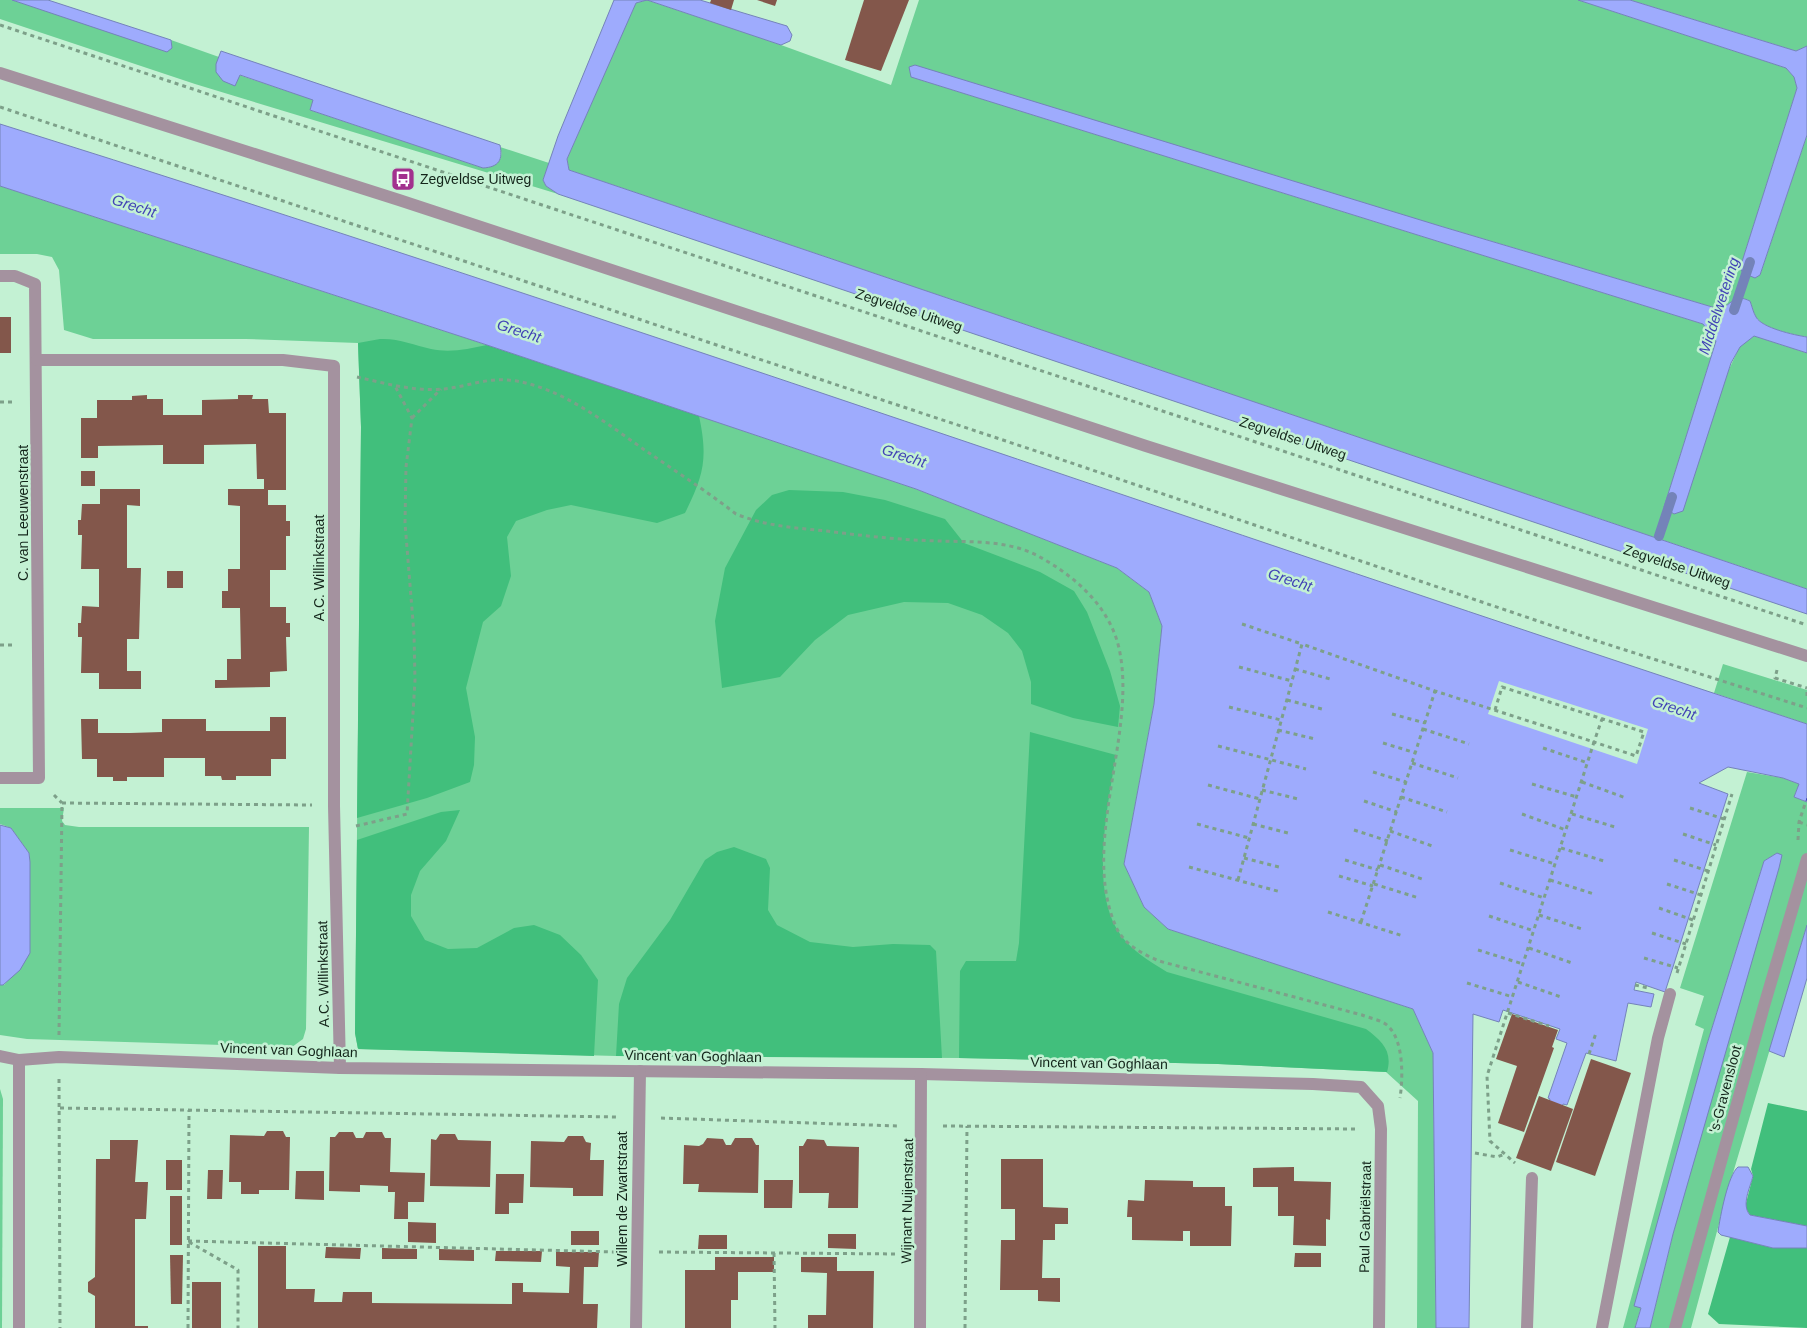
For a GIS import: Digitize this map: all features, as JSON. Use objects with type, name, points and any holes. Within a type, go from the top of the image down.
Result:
[{"type":"street","points":[[0,73],[399,200],[1127,440],[1807,656]]},
{"type":"street","name":"C. van Leeuwenstraat","points":[[0,276],[15,276],[35,284],[39,778],[0,778]]},
{"type":"street","points":[[37,360],[283,360],[334,366],[333,375]]},
{"type":"street","name":"A.C. Willinkstraat","points":[[333,375],[334,806],[340,1068]]},
{"type":"street","name":"'s-Gravensloot","points":[[1675,1328],[1764,1006],[1807,859]]},
{"type":"street","points":[[1602,1328],[1658,1038],[1670,994]]},
{"type":"street","name":"Vincent van Goghlaan","points":[[0,1056],[19,1060],[59,1057],[340,1068],[921,1074],[1313,1084],[1361,1087],[1378,1106]]},
{"type":"street","points":[[19,1060],[19,1328]]},
{"type":"street","name":"Willem de Zwartstraat","points":[[636,1328],[640,1071]]},
{"type":"street","name":"Wijnant Nuijenstraat","points":[[920,1328],[921,1074]]},
{"type":"street","name":"Paul Gabriëlstraat","points":[[1378,1106],[1381,1130],[1379,1328]]},
{"type":"street","points":[[1527,1328],[1532,1178]]},
{"type":"path","name":"Zegveldse Uitweg","points":[[0,25],[1807,625]]},
{"type":"path","points":[[0,107],[1052,456],[1597,641],[1807,708]]},
{"type":"path","points":[[333,375],[356,377],[395,385],[441,389],[486,381],[507,380],[535,386],[555,394],[612,428],[736,514],[756,522],[868,536],[979,541],[1036,555],[1078,582],[1099,606],[1120,652],[1122,699],[1106,827],[1105,868],[1108,900],[1118,930],[1136,950],[1159,961],[1362,1015],[1387,1025],[1395,1036],[1401,1061],[1400,1098],[1378,1106]]},
{"type":"path","points":[[335,831],[407,814],[415,680],[414,634],[405,523],[406,467],[412,418],[395,385]]},
{"type":"path","points":[[412,418],[441,389]]},
{"type":"path","points":[[1242,624],[1435,692],[1636,756],[1644,732],[1502,687],[1495,710]]},
{"type":"path","points":[[1238,880],[1302,644]]},
{"type":"path","points":[[1239,667],[1292,681]]},
{"type":"path","points":[[1295,669],[1330,679]]},
{"type":"path","points":[[1361,922],[1435,692]]},
{"type":"path","points":[[1287,700],[1322,709]]},
{"type":"path","points":[[1229,706],[1281,720]]},
{"type":"path","points":[[1392,714],[1425,724]]},
{"type":"path","points":[[1532,1178],[1490,1141],[1487,1076],[1602,719]]},
{"type":"path","points":[[1423,729],[1469,744]]},
{"type":"path","points":[[1278,730],[1315,739]]},
{"type":"path","points":[[1383,743],[1416,753]]},
{"type":"path","points":[[1218,746],[1306,769]]},
{"type":"path","points":[[1543,748],[1588,763]]},
{"type":"path","points":[[1412,763],[1458,778]]},
{"type":"path","points":[[1373,772],[1406,782]]},
{"type":"path","points":[[1582,782],[1626,798]]},
{"type":"path","points":[[1532,784],[1577,798]]},
{"type":"path","points":[[1208,785],[1260,799]]},
{"type":"path","points":[[1262,790],[1298,799]]},
{"type":"path","points":[[1670,994],[1732,794]]},
{"type":"path","points":[[1401,797],[1447,812]]},
{"type":"path","points":[[1364,801],[1397,812]]},
{"type":"path","points":[[60,1328],[59,1057],[62,803],[334,806]]},
{"type":"path","points":[[1690,808],[1724,819]]},
{"type":"path","points":[[1522,814],[1566,830]]},
{"type":"path","points":[[1572,814],[1615,827]]},
{"type":"path","points":[[1799,822],[1807,825]]},
{"type":"path","points":[[1197,824],[1249,838]]},
{"type":"path","points":[[1253,824],[1288,833]]},
{"type":"path","points":[[1354,830],[1388,841]]},
{"type":"path","points":[[1390,831],[1435,847]]},
{"type":"path","points":[[1683,834],[1716,845]]},
{"type":"path","points":[[1560,848],[1604,862]]},
{"type":"path","points":[[1510,850],[1555,864]]},
{"type":"path","points":[[1244,858],[1279,867]]},
{"type":"path","points":[[1345,860],[1378,870]]},
{"type":"path","points":[[1674,860],[1708,871]]},
{"type":"path","points":[[1380,866],[1425,880]]},
{"type":"path","points":[[1189,867],[1281,892]]},
{"type":"path","points":[[1339,876],[1419,898]]},
{"type":"path","points":[[1550,880],[1594,894]]},
{"type":"path","points":[[1500,883],[1544,898]]},
{"type":"path","points":[[1667,884],[1701,895]]},
{"type":"path","points":[[1659,908],[1693,920]]},
{"type":"path","points":[[1328,912],[1403,936]]},
{"type":"path","points":[[1539,915],[1582,929]]},
{"type":"path","points":[[1489,916],[1534,931]]},
{"type":"path","points":[[1652,933],[1686,944]]},
{"type":"path","points":[[1529,948],[1572,963]]},
{"type":"path","points":[[1478,950],[1523,964]]},
{"type":"path","points":[[1644,958],[1678,968]]},
{"type":"path","points":[[1518,982],[1561,996]]},
{"type":"path","points":[[1467,983],[1513,997]]},
{"type":"path","points":[[1508,1013],[1549,1026]]},
{"type":"path","points":[[1589,1054],[1596,1033]]},
{"type":"path","points":[[60,1108],[638,1117],[922,1126],[1381,1130]]},
{"type":"path","points":[[188,1328],[189,1110]]},
{"type":"path","points":[[965,1328],[967,1126]]},
{"type":"path","points":[[1475,1154],[1497,1157],[1505,1154]]},
{"type":"path","points":[[188,1241],[636,1252],[921,1255]]},
{"type":"path","points":[[188,1241],[238,1270],[238,1328]]},
{"type":"path","points":[[774,1253],[775,1328]]},
{"type":"green space","points":[[0,0],[12,0],[172,48],[171,40],[219,57],[217,72],[230,83],[235,85],[239,75],[314,100],[310,110],[483,168],[495,165],[500,160],[500,147],[549,163],[543,180],[546,186],[558,194],[195,84],[0,19]]},
{"type":"green space","points":[[647,0],[781,45],[891,85],[919,0],[1578,0],[1786,68],[1794,77],[1797,88],[1740,268],[1743,273],[1760,275],[1807,135],[1807,337],[1779,330],[1759,321],[1750,301],[1745,299],[1737,299],[1719,309],[1440,226],[911,77],[1703,324],[1716,341],[1664,507],[1740,346],[1754,336],[1807,353],[1807,589],[569,170],[567,159],[627,22],[636,3]]},
{"type":"green space","points":[[1630,0],[1807,0],[1807,46],[1796,51]]},
{"type":"green space","points":[[0,186],[487,345],[916,489],[1117,568],[1149,592],[1162,626],[1154,704],[1124,864],[1144,907],[1168,929],[1413,1009],[1433,1053],[1436,1328],[1417,1328],[1418,1101],[1386,1072],[1218,1064],[959,1058],[616,1056],[358,1049],[355,1033],[361,427],[358,343],[246,339],[93,339],[64,330],[59,270],[52,257],[37,254],[0,254]]},
{"type":"green space","points":[[380,339],[400,341],[445,351],[487,345],[699,416],[704,455],[700,477],[685,513],[657,523],[571,505],[547,510],[516,521],[507,537],[511,576],[501,606],[483,622],[466,688],[475,737],[474,765],[470,782],[427,798],[357,818],[361,427],[358,343]]},
{"type":"green space","points":[[789,490],[843,492],[885,500],[945,519],[964,543],[1040,572],[1074,591],[1087,612],[1110,671],[1120,706],[1118,727],[1073,718],[1031,704],[1031,682],[1022,651],[1008,633],[982,615],[948,603],[904,602],[848,615],[815,640],[780,677],[722,688],[715,621],[725,568],[756,510],[772,495]]},
{"type":"green space","points":[[1723,664],[1807,690],[1807,724],[1714,693]]},
{"type":"green space","points":[[1030,732],[1116,755],[1104,845],[1103,869],[1105,892],[1110,913],[1118,931],[1134,949],[1167,972],[1366,1029],[1385,1047],[1388,1058],[1387,1072],[1218,1064],[959,1058],[960,971],[966,961],[1016,961],[1019,943]]},
{"type":"green space","points":[[1747,772],[1783,778],[1799,784],[1794,797],[1807,802],[1807,925],[1730,1183],[1691,1328],[1650,1328],[1673,1234],[1777,853],[1764,861],[1707,1044],[1635,1306],[1641,1307],[1635,1328],[1623,1328],[1704,1029],[1695,1025],[1704,996],[1680,988]]},
{"type":"green space","points":[[0,808],[64,808],[62,821],[65,825],[79,827],[309,827],[306,1029],[303,1039],[292,1047],[27,1039],[0,1035],[0,985],[4,985],[30,953],[30,862],[29,853],[11,828],[0,824]]},
{"type":"green space","points":[[460,810],[446,841],[420,871],[411,895],[411,916],[425,940],[448,949],[477,948],[514,928],[534,925],[560,935],[581,955],[598,980],[594,1056],[358,1049],[355,1033],[357,840],[441,812]]},
{"type":"green space","points":[[734,847],[766,859],[770,868],[768,910],[777,925],[810,942],[853,947],[893,944],[930,945],[936,951],[942,1058],[616,1056],[619,1004],[627,978],[670,920],[705,860],[717,852]]},
{"type":"green space","points":[[0,1089],[3,1099],[2,1328],[0,1328]]},
{"type":"green space","points":[[1768,1103],[1807,1111],[1807,1226],[1750,1215],[1745,1207],[1753,1176],[1751,1169]]},
{"type":"green space","points":[[1730,1237],[1773,1248],[1807,1248],[1807,1328],[1719,1324],[1708,1314]]},
{"type":"water","points":[[12,0],[48,0],[171,40],[172,48],[167,52]]},
{"type":"water","points":[[614,0],[647,0],[636,3],[567,159],[569,170],[1807,589],[1807,614],[558,194],[546,186],[543,180],[558,136]]},
{"type":"water","points":[[647,0],[700,0],[787,26],[792,35],[790,41],[781,45]]},
{"type":"water","points":[[1578,0],[1630,0],[1796,51],[1807,46],[1807,135],[1760,275],[1755,278],[1743,273],[1740,268],[1797,88],[1794,77],[1786,68]]},
{"type":"water","points":[[221,51],[500,145],[501,155],[499,162],[493,166],[483,168],[310,110],[313,100],[240,75],[235,86],[223,81],[216,72],[216,64]]},
{"type":"water","points":[[915,65],[1440,226],[1719,309],[1734,300],[1744,299],[1750,301],[1759,321],[1794,335],[1807,337],[1807,353],[1754,336],[1740,347],[1731,363],[1683,511],[1674,514],[1664,507],[1716,341],[1703,324],[911,77],[909,67]]},
{"type":"water","name":"Grecht","points":[[0,124],[227,196],[679,345],[1807,724],[1807,802],[1794,797],[1799,784],[1783,778],[1728,767],[1699,783],[1728,794],[1665,992],[1636,982],[1634,990],[1654,994],[1651,1007],[1628,1003],[1616,1061],[1586,1053],[1567,1105],[1563,1104],[1559,1116],[1547,1107],[1550,1099],[1548,1098],[1567,1043],[1556,1039],[1560,1029],[1503,1010],[1499,1022],[1473,1014],[1469,1328],[1436,1328],[1433,1053],[1413,1009],[1168,929],[1144,907],[1124,864],[1154,704],[1162,626],[1149,592],[1117,568],[916,489],[487,345],[0,186]]},
{"type":"water","points":[[0,825],[11,828],[29,853],[30,862],[30,953],[20,970],[3,985],[0,985]]},
{"type":"water","points":[[1777,853],[1782,855],[1779,868],[1673,1234],[1650,1328],[1635,1328],[1641,1308],[1634,1306],[1707,1044],[1764,861]]},
{"type":"water","points":[[1807,925],[1807,978],[1784,1057],[1769,1051]]},
{"type":"water","points":[[1738,1167],[1748,1167],[1753,1176],[1746,1201],[1747,1211],[1750,1215],[1807,1226],[1807,1248],[1773,1248],[1721,1235],[1718,1232],[1728,1187],[1734,1171]]},
{"type":"pier","points":[[1499,681],[1648,729],[1637,764],[1488,714]]},
{"type":"building","points":[[711,0],[734,0],[731,10],[710,3]]},
{"type":"building","points":[[757,0],[777,0],[775,6]]},
{"type":"building","points":[[864,0],[909,0],[881,71],[845,60]]},
{"type":"building","points":[[0,317],[11,317],[11,353],[0,353]]},
{"type":"building","points":[[147,395],[147,399],[163,399],[163,415],[202,415],[202,400],[238,399],[238,395],[253,395],[252,399],[268,399],[269,413],[286,413],[286,490],[268,490],[268,505],[286,505],[286,521],[290,521],[290,536],[286,536],[286,570],[270,570],[270,607],[286,607],[286,623],[290,623],[290,637],[286,637],[287,671],[270,672],[270,687],[215,688],[215,680],[227,680],[227,659],[241,659],[240,608],[222,608],[222,591],[228,591],[228,569],[240,569],[240,506],[228,505],[228,489],[264,489],[264,479],[257,479],[256,444],[204,445],[204,464],[163,464],[163,445],[98,446],[98,458],[81,458],[81,418],[97,418],[97,400],[132,400],[132,396]]},
{"type":"building","points":[[81,471],[95,471],[95,486],[81,486]]},
{"type":"building","points":[[100,489],[140,489],[140,506],[127,505],[127,568],[141,568],[139,639],[127,639],[127,671],[141,671],[141,689],[99,689],[99,673],[81,673],[82,637],[78,637],[78,623],[81,623],[82,606],[99,607],[99,569],[81,569],[82,535],[78,535],[78,520],[81,520],[82,504],[100,504]]},
{"type":"building","points":[[167,571],[183,571],[183,588],[167,588]]},
{"type":"building","points":[[270,717],[286,717],[286,759],[271,759],[271,776],[236,776],[236,780],[222,780],[221,776],[205,776],[205,758],[164,758],[164,777],[127,777],[127,781],[113,781],[113,777],[97,777],[97,759],[82,759],[81,719],[98,719],[98,733],[130,733],[162,732],[162,719],[206,719],[206,731],[270,731]]},
{"type":"building","points":[[1512,1014],[1558,1030],[1552,1047],[1554,1048],[1524,1132],[1498,1123],[1517,1066],[1496,1059]]},
{"type":"building","points":[[1591,1059],[1631,1073],[1595,1176],[1556,1162]]},
{"type":"building","points":[[1539,1096],[1573,1109],[1551,1171],[1516,1158]]},
{"type":"building","points":[[267,1131],[283,1131],[286,1137],[290,1137],[289,1190],[259,1190],[259,1194],[241,1194],[241,1182],[229,1182],[230,1135],[264,1136]]},
{"type":"building","points":[[339,1132],[353,1132],[356,1138],[363,1138],[366,1132],[382,1132],[385,1138],[391,1138],[390,1172],[425,1173],[424,1202],[408,1202],[408,1219],[394,1219],[395,1192],[388,1192],[388,1186],[360,1185],[360,1192],[329,1191],[330,1137],[335,1137]]},
{"type":"building","points":[[440,1134],[455,1134],[458,1140],[491,1141],[490,1187],[430,1186],[431,1139],[436,1140]]},
{"type":"building","points":[[568,1136],[583,1136],[586,1142],[591,1143],[590,1160],[604,1160],[603,1196],[573,1196],[573,1188],[530,1187],[531,1141],[564,1142]]},
{"type":"building","points":[[707,1138],[723,1139],[726,1145],[731,1145],[735,1138],[752,1138],[756,1145],[759,1145],[758,1193],[698,1192],[699,1184],[683,1184],[684,1145],[699,1146]]},
{"type":"building","points":[[807,1139],[824,1140],[827,1146],[859,1147],[858,1208],[828,1208],[829,1193],[799,1193],[799,1146],[803,1146]]},
{"type":"building","points":[[110,1140],[138,1140],[135,1182],[148,1182],[146,1219],[135,1219],[135,1326],[148,1326],[148,1328],[95,1328],[95,1296],[88,1292],[88,1282],[95,1277],[96,1159],[110,1159]]},
{"type":"building","points":[[1001,1159],[1043,1159],[1043,1207],[1068,1208],[1068,1224],[1055,1224],[1055,1240],[1043,1240],[1042,1278],[1060,1278],[1060,1302],[1038,1301],[1038,1290],[1000,1290],[1001,1240],[1015,1240],[1015,1209],[1001,1209]]},
{"type":"building","points":[[166,1160],[182,1160],[182,1190],[166,1190]]},
{"type":"building","points":[[1294,1167],[1294,1181],[1331,1182],[1330,1220],[1326,1219],[1326,1246],[1293,1245],[1294,1216],[1278,1216],[1278,1187],[1253,1187],[1253,1168]]},
{"type":"building","points":[[208,1170],[223,1170],[222,1199],[207,1199]]},
{"type":"building","points":[[296,1171],[324,1171],[324,1200],[295,1199]]},
{"type":"building","points":[[496,1174],[524,1174],[523,1203],[509,1203],[509,1214],[495,1214]]},
{"type":"building","points":[[764,1180],[793,1180],[792,1208],[764,1208]]},
{"type":"building","points":[[1145,1180],[1193,1181],[1193,1187],[1225,1187],[1225,1206],[1232,1206],[1231,1246],[1190,1246],[1190,1231],[1183,1231],[1183,1241],[1132,1240],[1132,1217],[1127,1217],[1128,1200],[1144,1201]]},
{"type":"building","points":[[170,1196],[182,1196],[182,1245],[170,1245]]},
{"type":"building","points":[[408,1222],[436,1223],[436,1243],[408,1242]]},
{"type":"building","points":[[571,1231],[599,1231],[599,1245],[571,1245]]},
{"type":"building","points":[[828,1234],[856,1234],[856,1249],[828,1248]]},
{"type":"building","points":[[699,1235],[727,1235],[727,1249],[698,1249]]},
{"type":"building","points":[[258,1246],[286,1246],[286,1289],[315,1289],[314,1302],[342,1302],[343,1292],[372,1292],[372,1303],[512,1304],[512,1283],[523,1283],[523,1292],[569,1293],[570,1267],[556,1266],[556,1252],[599,1252],[598,1267],[584,1267],[583,1304],[598,1304],[597,1328],[258,1328]]},
{"type":"building","points":[[326,1247],[361,1248],[360,1259],[325,1258]]},
{"type":"building","points":[[382,1248],[417,1249],[417,1259],[382,1259]]},
{"type":"building","points":[[439,1249],[474,1250],[474,1261],[439,1260]]},
{"type":"building","points":[[496,1251],[542,1251],[541,1262],[495,1261]]},
{"type":"building","points":[[1295,1253],[1321,1253],[1321,1267],[1294,1267]]},
{"type":"building","points":[[170,1255],[183,1255],[182,1304],[171,1304]]},
{"type":"building","points":[[715,1257],[774,1257],[774,1272],[738,1272],[738,1300],[731,1300],[731,1328],[685,1328],[685,1270],[715,1270]]},
{"type":"building","points":[[801,1257],[837,1257],[837,1271],[874,1271],[873,1328],[808,1328],[808,1315],[826,1315],[827,1273],[801,1272]]},
{"type":"building","points":[[192,1282],[221,1282],[221,1328],[192,1328]]},
{"type":"waterway","name":"Middelwetering","points":[[1734,310],[1750,262]]},
{"type":"waterway","name":"Middelwetering","points":[[1659,536],[1672,497]]},
{"type":"place","name":"Zegveldse Uitweg","points":[[403,179]]}]
